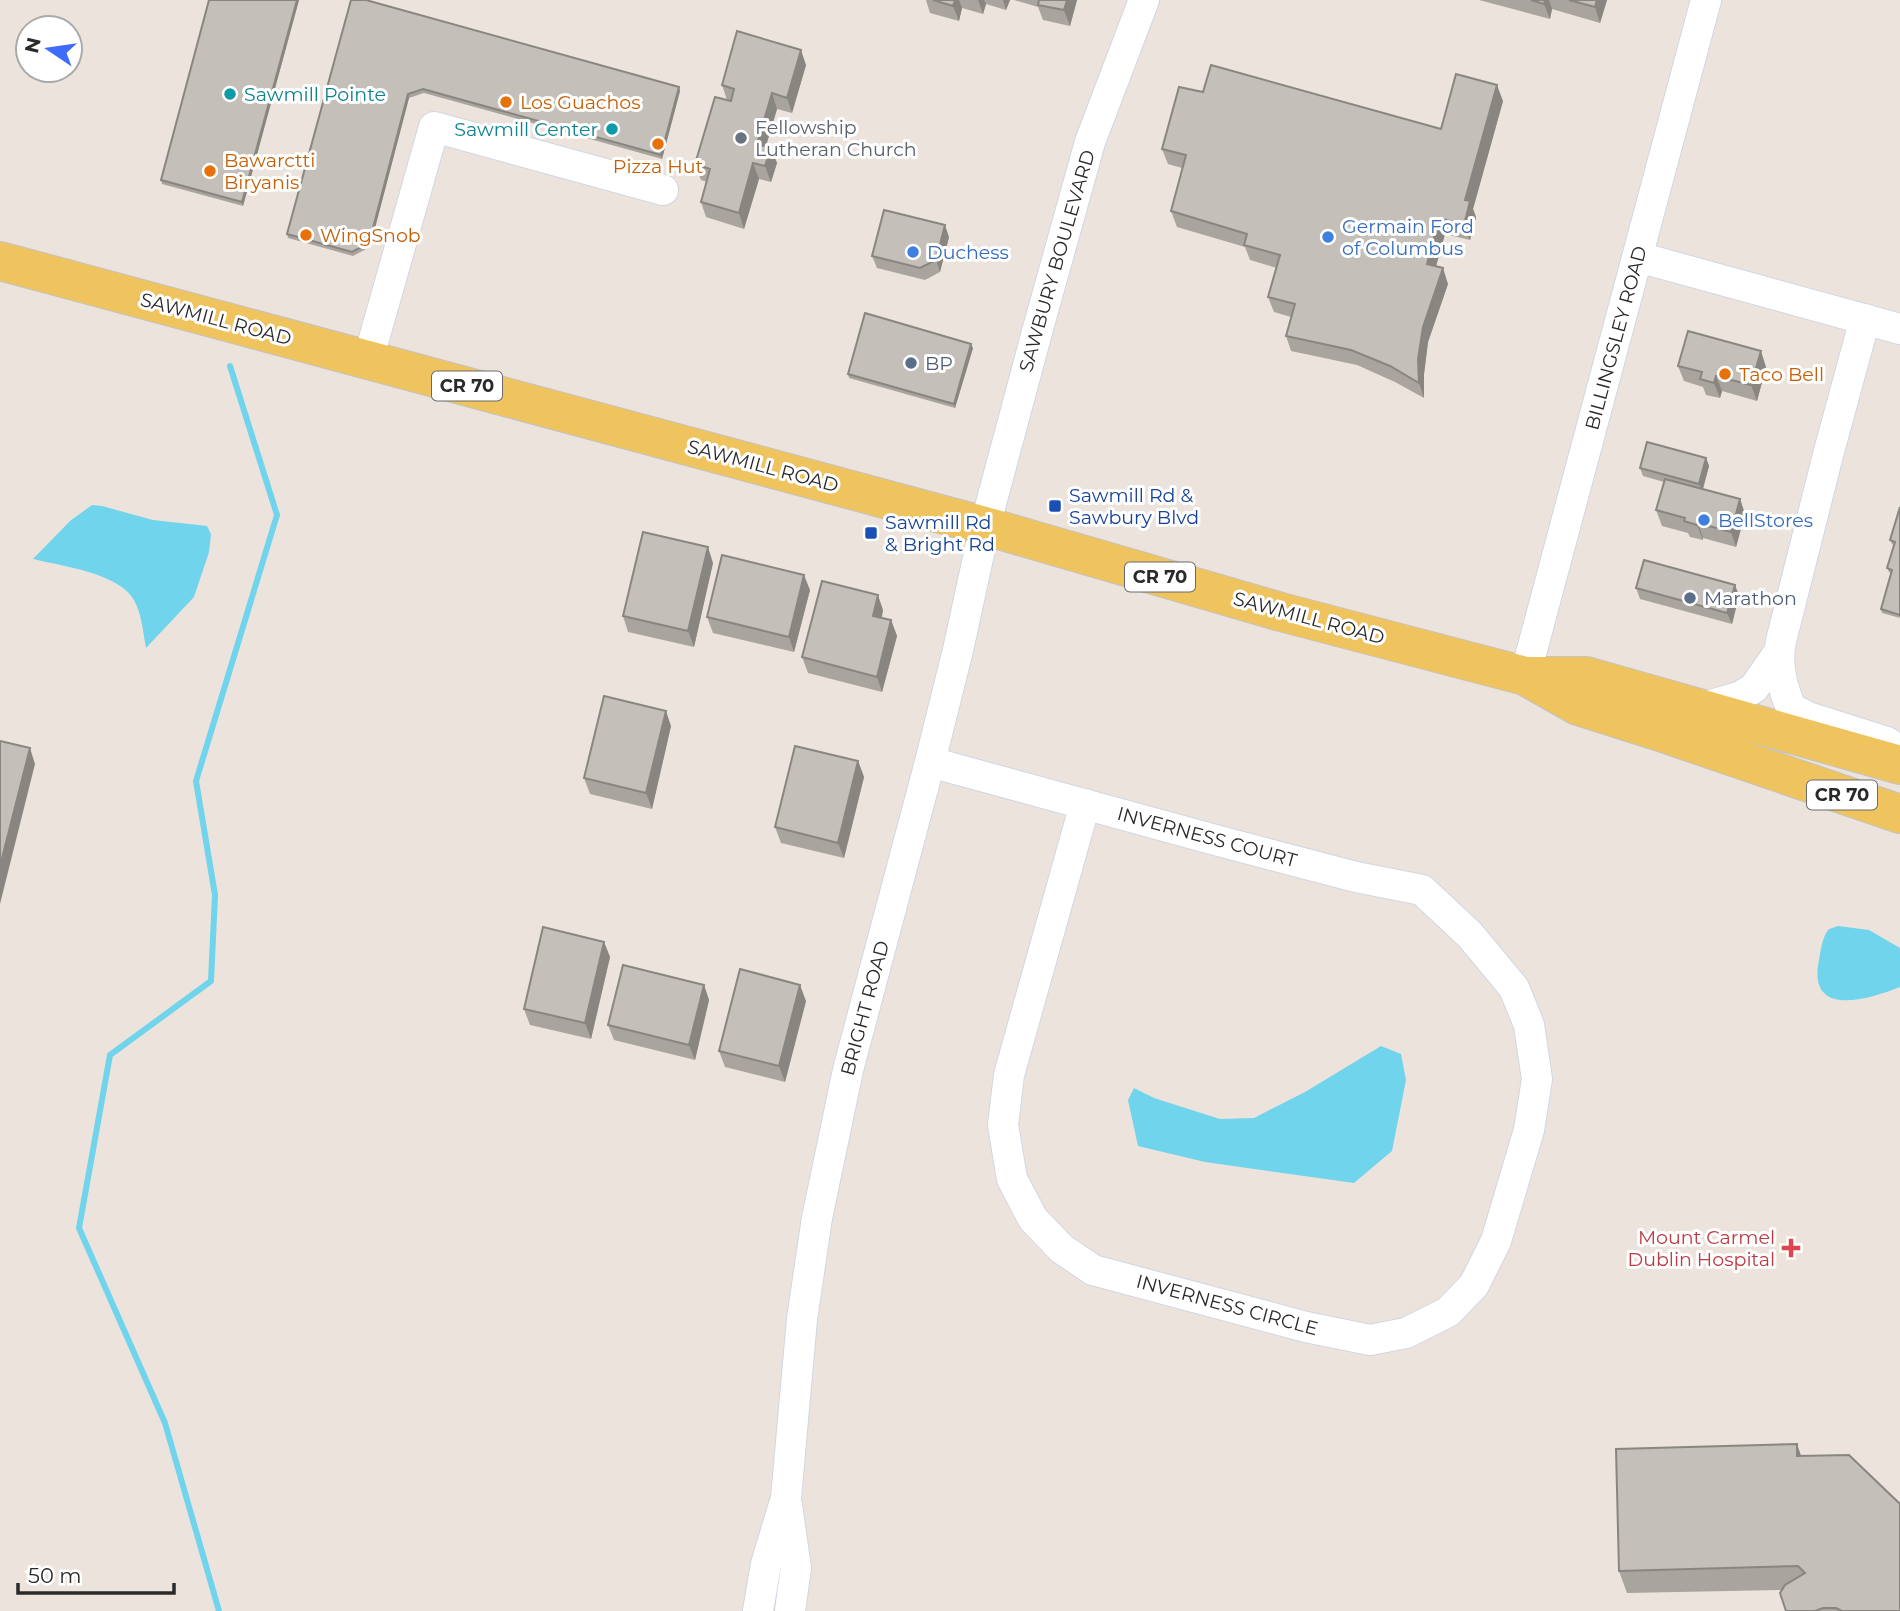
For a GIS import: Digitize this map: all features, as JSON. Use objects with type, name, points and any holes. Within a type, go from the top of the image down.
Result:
[{"type":"main road","name":"SAWMILL ROAD","points":[[0,261],[985,526],[1281,612],[1525,676],[1586,676],[1900,765]]},
{"type":"main road","name":"SAWMILL ROAD","points":[[1525,676],[1578,706],[1900,814]]},
{"type":"street","name":"SAWBURY BOULEVARD","points":[[985,526],[1090,142],[1144,0]]},
{"type":"street","name":"BILLINGSLEY ROAD","points":[[1525,676],[1706,0]]},
{"type":"street","points":[[368,360],[434,127],[663,190]]},
{"type":"street","points":[[1638,257],[1900,329]]},
{"type":"street","points":[[1865,319],[1779,652],[1781,679],[1791,708],[1808,717],[1887,742],[1900,754]]},
{"type":"street","name":"BRIGHT ROAD","points":[[758,1611],[766,1564],[786,1498],[802,1320],[825,1173],[848,1070],[958,650],[985,526]]},
{"type":"street","points":[[1701,708],[1739,697],[1754,688],[1779,652]]},
{"type":"street","name":"INVERNESS COURT","points":[[930,762],[1344,874],[1422,890],[1470,935]]},
{"type":"street","name":"INVERNESS CIRCLE","points":[[1085,804],[1009,1075],[1003,1125],[1012,1180],[1033,1219],[1062,1249],[1093,1270],[1249,1313],[1370,1340],[1406,1333],[1448,1312],[1474,1285],[1496,1241],[1529,1130],[1537,1079],[1529,1025],[1514,988],[1470,935]]},
{"type":"street","name":"BRIGHT ROAD","points":[[786,1498],[796,1567],[790,1611]]},
{"type":"water","points":[[92,505],[153,520],[207,526],[211,534],[209,552],[194,597],[146,648],[139,612],[127,591],[103,577],[33,559],[70,521]]},
{"type":"water","points":[[1838,926],[1869,930],[1900,948],[1900,987],[1872,996],[1843,1000],[1822,991],[1818,978],[1822,943],[1829,929]]},
{"type":"water","points":[[1381,1046],[1401,1054],[1406,1080],[1392,1151],[1354,1183],[1205,1162],[1138,1146],[1128,1100],[1134,1088],[1154,1098],[1220,1119],[1254,1118],[1305,1092]]},
{"type":"building","name":"Sawmill Pointe","points":[[209,0],[297,0],[242,202],[161,180]]},
{"type":"building","name":"Sawmill Center","points":[[351,0],[366,0],[679,87],[661,155],[423,89],[408,94],[369,243],[352,252],[287,234]]},
{"type":"building","points":[[933,0],[955,0],[953,6]]},
{"type":"building","points":[[1039,0],[1067,0],[1064,10],[1038,5]]},
{"type":"building","points":[[1569,0],[1597,0],[1595,7]]},
{"type":"building","name":"Fellowship Lutheran Church","points":[[737,31],[801,50],[787,98],[772,93],[757,144],[771,148],[765,166],[753,163],[739,213],[701,202],[710,169],[695,164],[715,97],[731,101],[734,89],[722,85]]},
{"type":"building","name":"Germain Ford of Columbus","points":[[1211,65],[1441,129],[1456,74],[1497,85],[1465,200],[1470,201],[1464,225],[1439,218],[1427,264],[1443,268],[1423,327],[1418,359],[1419,383],[1390,366],[1351,350],[1286,336],[1295,304],[1268,297],[1280,255],[1244,245],[1247,234],[1171,211],[1186,155],[1162,149],[1179,87],[1203,92]]},
{"type":"building","name":"Duchess","points":[[884,210],[945,225],[936,260],[920,268],[872,256]]},
{"type":"building","name":"BP","points":[[865,313],[971,344],[954,404],[848,374]]},
{"type":"building","points":[[1688,331],[1761,351],[1751,385],[1716,376],[1714,383],[1700,379],[1702,372],[1678,366]]},
{"type":"building","points":[[1647,442],[1706,458],[1699,484],[1640,468]]},
{"type":"building","points":[[1665,479],[1740,499],[1731,532],[1698,523],[1697,525],[1684,521],[1685,518],[1656,510]]},
{"type":"building","points":[[1900,507],[1900,615],[1881,609],[1892,570],[1887,568],[1895,542],[1890,540]]},
{"type":"building","points":[[643,532],[708,547],[688,631],[623,616]]},
{"type":"building","points":[[722,555],[804,575],[789,637],[707,617]]},
{"type":"building","name":"Marathon","points":[[1644,560],[1735,585],[1727,613],[1636,588]]},
{"type":"building","points":[[822,581],[878,595],[873,616],[891,620],[877,677],[802,657]]},
{"type":"building","points":[[604,696],[666,711],[646,793],[584,778]]},
{"type":"building","points":[[0,741],[30,748],[0,866]]},
{"type":"building","points":[[795,746],[858,761],[838,843],[775,827]]},
{"type":"building","points":[[543,927],[604,942],[585,1023],[524,1009]]},
{"type":"building","points":[[623,965],[704,985],[689,1045],[608,1025]]},
{"type":"building","points":[[740,969],[800,985],[779,1066],[719,1051]]},
{"type":"building","points":[[1797,1444],[1797,1456],[1849,1455],[1900,1504],[1900,1611],[1842,1611],[1823,1608],[1815,1611],[1786,1611],[1780,1593],[1785,1585],[1805,1573],[1798,1566],[1619,1571],[1616,1449]]},
{"type":"waterway","points":[[219,1611],[165,1423],[79,1228],[110,1055],[211,981],[215,895],[196,781],[277,515],[230,366]]},
{"type":"place","name":"Sawmill Pointe","points":[[230,94]]},
{"type":"place","name":"Los Guachos","points":[[506,102]]},
{"type":"place","name":"Sawmill Center","points":[[612,129]]},
{"type":"place","name":"Fellowship Lutheran Church","points":[[741,138]]},
{"type":"place","name":"Pizza Hut","points":[[658,144]]},
{"type":"place","name":"Bawarctti Biryanis","points":[[210,171]]},
{"type":"place","name":"WingSnob","points":[[306,235]]},
{"type":"place","name":"Germain Ford of Columbus","points":[[1328,237]]},
{"type":"place","name":"Duchess","points":[[913,252]]},
{"type":"place","name":"BP","points":[[911,363]]},
{"type":"place","name":"Taco Bell","points":[[1725,374]]},
{"type":"place","name":"Sawmill Rd & Sawbury Blvd","points":[[1055,506]]},
{"type":"place","name":"BellStores","points":[[1704,520]]},
{"type":"place","name":"Sawmill Rd & Bright Rd","points":[[871,533]]},
{"type":"place","name":"Marathon","points":[[1690,598]]},
{"type":"place","name":"Mount Carmel Dublin Hospital","points":[[1791,1248]]}]
